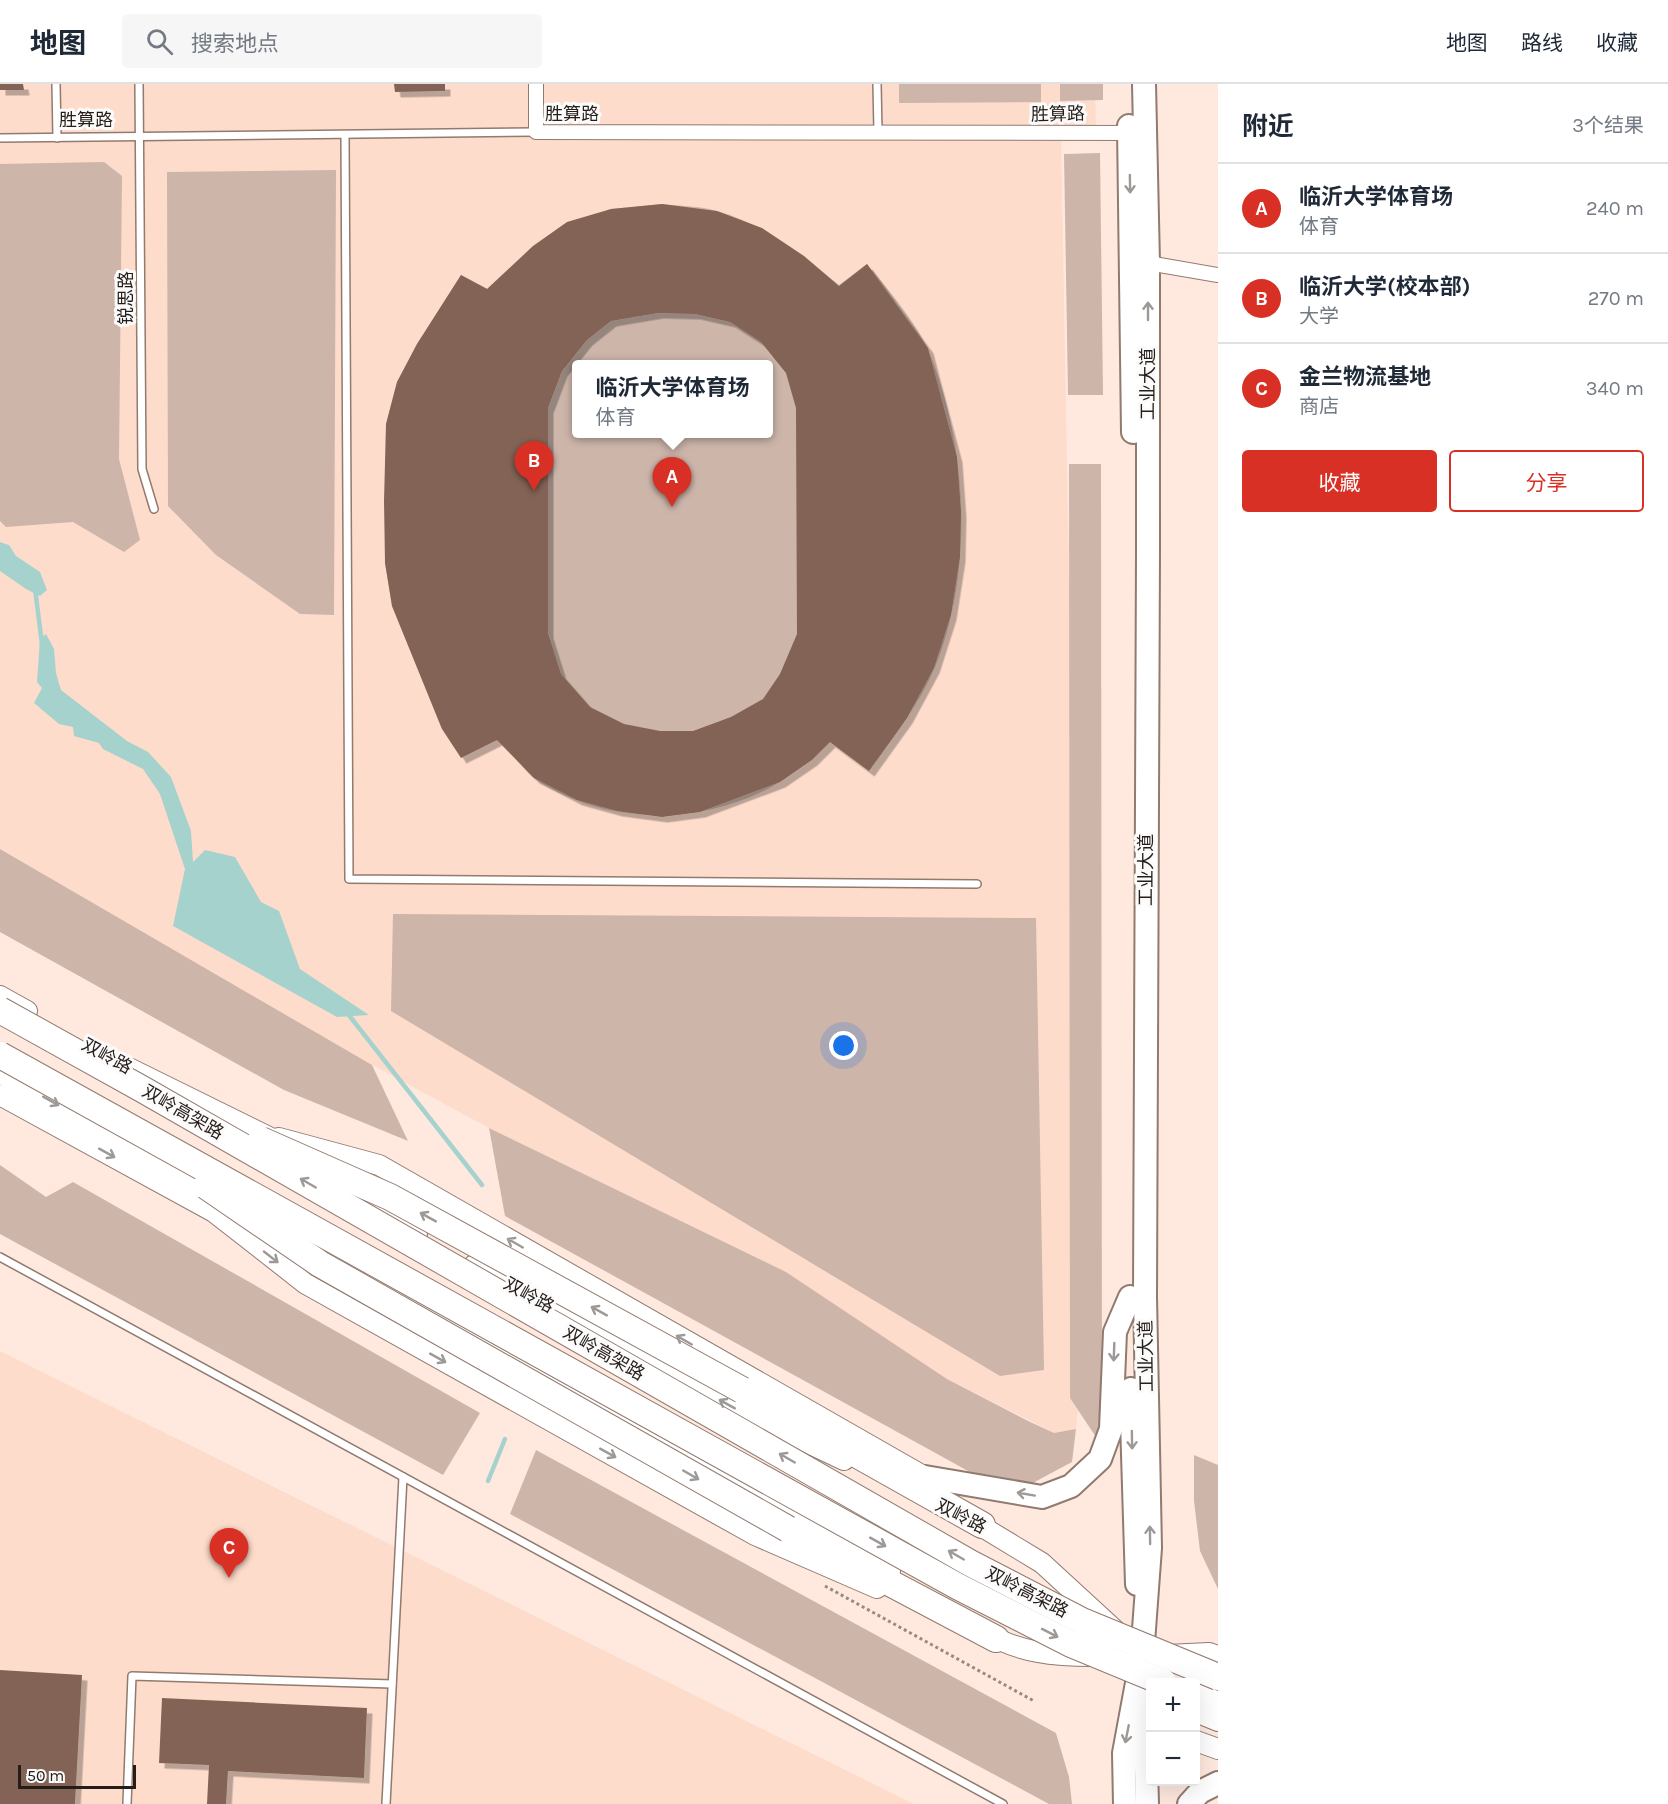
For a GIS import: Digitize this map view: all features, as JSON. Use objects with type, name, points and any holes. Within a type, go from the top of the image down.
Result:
[{"type":"highway","name":"双岭高架路","points":[[0,1010],[970,1563],[1082,1621],[1218,1677]]},
{"type":"highway","name":"双岭高架路","points":[[0,1055],[957,1586],[1071,1644],[1150,1678]]},
{"type":"highway","points":[[142,1089],[390,1197],[742,1390],[982,1526]]},
{"type":"highway","points":[[69,1093],[320,1264],[788,1529],[996,1640]]},
{"type":"highway","points":[[1200,1698],[1218,1705]]},
{"type":"main road","name":"工业大道","points":[[1125,1804],[1124,1753],[1142,1656],[1150,1548],[1145,1297],[1148,263],[1137,133],[1129,84]]},
{"type":"main road","name":"工业大道","points":[[1144,84],[1137,133],[1130,1297],[1133,1541],[1148,1758],[1147,1804]]},
{"type":"main road","name":"双岭路","points":[[0,996],[142,1076],[268,1136],[419,1235],[741,1411],[982,1526],[1042,1563],[1142,1656],[1158,1678]]},
{"type":"main road","points":[[0,1073],[804,1516],[996,1640]]},
{"type":"main road","points":[[0,1095],[214,1212],[306,1284],[754,1535],[996,1640],[1054,1656],[1215,1653]]},
{"type":"main road","points":[[268,1136],[379,1165],[925,1477],[982,1526]]},
{"type":"main road","points":[[350,1264],[397,1335]]},
{"type":"main road","points":[[925,1477],[1042,1497],[1071,1486],[1100,1459],[1111,1429],[1115,1332],[1130,1297]]},
{"type":"main road","points":[[1200,1714],[1218,1721]]},
{"type":"main road","points":[[1200,1742],[1218,1749]]},
{"type":"main road","points":[[1189,1804],[1200,1792],[1218,1783]]},
{"type":"street","points":[[536,84],[536,132]]},
{"type":"street","name":"胜算路","points":[[536,132],[1137,133]]},
{"type":"street","points":[[1148,263],[1218,275]]},
{"type":"lane","points":[[56,84],[57,138]]},
{"type":"lane","name":"锐思路","points":[[139,84],[142,469],[154,509]]},
{"type":"lane","points":[[877,84],[878,132]]},
{"type":"lane","name":"胜算路","points":[[0,138],[536,132]]},
{"type":"lane","points":[[345,135],[350,879],[978,884]]},
{"type":"lane","points":[[0,1257],[1003,1804]]},
{"type":"lane","points":[[386,1804],[403,1477]]},
{"type":"lane","points":[[127,1804],[132,1676],[392,1684]]},
{"type":"shaded area","points":[[0,84],[1095,84],[1096,131],[1061,133],[1078,1069],[1080,1391],[1076,1429],[1054,1433],[947,1379],[786,1272],[489,1128],[326,1040],[0,849]]},
{"type":"shaded area","points":[[899,84],[1041,84],[1041,102],[899,103]]},
{"type":"shaded area","points":[[1060,84],[1103,84],[1103,100],[1060,101]]},
{"type":"shaded area","points":[[1100,153],[1103,395],[1068,395],[1064,154]]},
{"type":"shaded area","points":[[104,162],[122,176],[119,459],[140,540],[124,552],[73,522],[6,527],[0,521],[0,164]]},
{"type":"shaded area","points":[[336,170],[334,615],[300,614],[216,555],[168,506],[167,172]]},
{"type":"shaded area","points":[[662,204],[704,208],[751,224],[782,242],[839,285],[867,264],[892,294],[923,339],[941,387],[958,467],[961,508],[960,550],[956,590],[948,630],[935,667],[905,721],[869,771],[830,742],[780,782],[721,807],[689,813],[657,815],[625,813],[593,806],[563,795],[535,779],[507,748],[496,740],[477,734],[442,729],[392,606],[385,563],[386,424],[397,382],[417,344],[461,275],[488,289],[611,209]]},
{"type":"shaded area","points":[[1069,464],[1101,464],[1102,1446],[1070,1398]]},
{"type":"shaded area","points":[[0,849],[372,1065],[408,1141],[284,1090],[0,932]]},
{"type":"shaded area","points":[[393,914],[1036,918],[1044,1370],[1000,1376],[391,1011]]},
{"type":"shaded area","points":[[489,1128],[786,1272],[947,1379],[1028,1421],[1054,1433],[1076,1429],[1072,1462],[1029,1485],[979,1477],[505,1216]]},
{"type":"shaded area","points":[[0,1165],[46,1197],[73,1182],[480,1413],[443,1475],[0,1234]]},
{"type":"shaded area","points":[[0,1351],[914,1804],[0,1804]]},
{"type":"shaded area","points":[[536,1450],[1056,1733],[1069,1777],[1072,1804],[1049,1804],[510,1514]]},
{"type":"shaded area","points":[[1194,1455],[1218,1465],[1218,1589],[1200,1551],[1194,1501]]},
{"type":"water","points":[[0,542],[9,545],[16,556],[40,572],[47,590],[40,596],[0,571]]},
{"type":"water","points":[[46,634],[54,649],[56,673],[61,690],[127,741],[148,752],[171,777],[191,831],[193,862],[205,850],[235,857],[261,902],[279,911],[300,969],[369,1015],[337,1017],[173,926],[185,869],[160,794],[143,769],[103,749],[99,743],[74,736],[73,727],[59,724],[34,703],[42,688],[37,682],[40,639]]},
{"type":"building","points":[[0,84],[23,84],[24,90],[0,90]]},
{"type":"building","points":[[394,84],[445,84],[445,91],[395,92]]},
{"type":"building","points":[[662,204],[717,211],[762,228],[804,256],[839,286],[867,264],[928,348],[957,457],[961,512],[960,557],[951,615],[934,668],[907,718],[869,771],[830,742],[812,760],[780,782],[700,812],[662,817],[617,811],[577,800],[534,778],[497,740],[461,758],[442,729],[392,606],[385,563],[386,424],[397,382],[417,344],[461,275],[487,289],[533,246],[567,222],[611,209]],"holes":[[[658,313],[695,314],[730,322],[761,342],[786,373],[796,408],[797,634],[780,674],[763,699],[731,717],[693,731],[660,731],[624,724],[590,707],[561,674],[548,633],[548,408],[562,371],[587,340],[611,321]]]},
{"type":"building","points":[[0,1670],[82,1675],[75,1804],[0,1804]]},
{"type":"building","points":[[162,1698],[367,1708],[364,1778],[228,1771],[226,1804],[207,1804],[209,1765],[159,1763]]},
{"type":"waterway","points":[[35,589],[42,644]]},
{"type":"waterway","points":[[348,1014],[482,1185]]},
{"type":"waterway","points":[[488,1481],[505,1439]]},
{"type":"place","name":"临沂大学(校本部)","points":[[534,491]]},
{"type":"place","name":"临沂大学体育场","points":[[672,507]]},
{"type":"place","name":"金兰物流基地","points":[[229,1578]]}]
